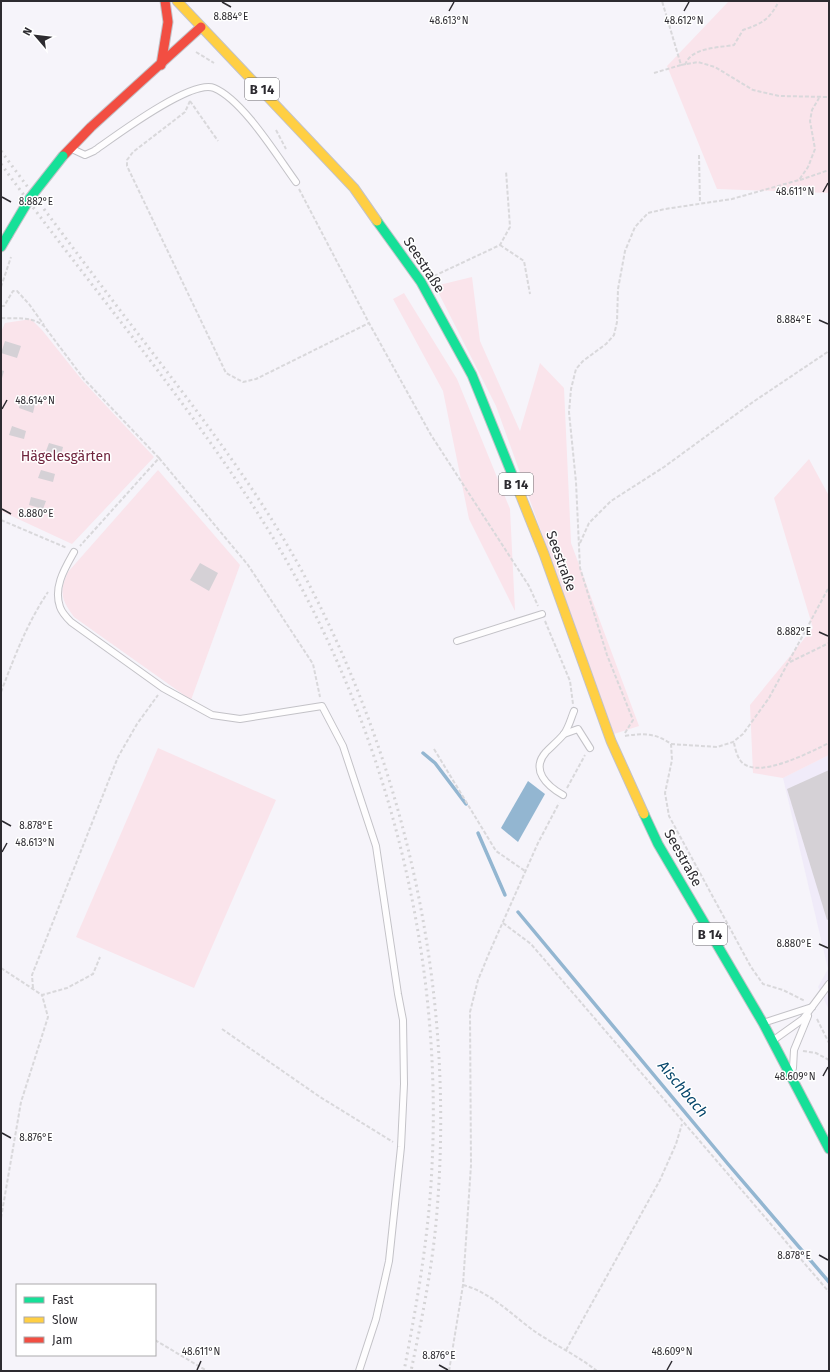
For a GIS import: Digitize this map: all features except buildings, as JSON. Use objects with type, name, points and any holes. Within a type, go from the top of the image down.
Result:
[{"type":"main road","points":[[161,65],[168,22],[165,1]]},
{"type":"main road","name":"B 14","points":[[177,1],[201,27]]},
{"type":"main road","points":[[1,247],[30,198],[63,156],[201,27]]},
{"type":"main road","name":"Seestraße","points":[[201,27],[354,188],[421,282],[472,375],[544,554],[611,741],[658,844],[763,1023],[771,1041],[829,1149]]},
{"type":"lane","points":[[71,148],[78,153],[85,155],[94,151],[164,105],[202,87],[213,88],[237,106],[258,129],[296,182]]},
{"type":"lane","points":[[74,552],[63,572],[57,593],[60,608],[71,622],[163,688],[212,715],[240,719],[322,706],[343,746],[376,846],[396,986],[403,1020],[404,1084],[400,1147],[389,1261],[376,1319],[360,1371]]},
{"type":"lane","points":[[457,641],[542,614]]},
{"type":"lane","points":[[563,795],[552,788],[540,776],[539,764],[545,753],[564,734],[574,711]]},
{"type":"lane","points":[[564,734],[578,729],[590,748]]},
{"type":"lane","points":[[771,1041],[794,1028],[803,1019],[829,984]]},
{"type":"lane","points":[[763,1023],[812,1007]]},
{"type":"lane","points":[[793,1081],[794,1050],[812,1007]]},
{"type":"path","points":[[662,1],[681,65]]},
{"type":"path","points":[[686,65],[687,59],[693,53],[734,45],[743,30],[761,24],[771,15],[779,1]]},
{"type":"path","points":[[187,41],[198,55],[216,65]]},
{"type":"path","points":[[654,73],[681,65],[698,62],[715,67],[753,90],[779,96],[829,97]]},
{"type":"path","points":[[187,93],[190,101],[218,141]]},
{"type":"path","points":[[799,180],[808,167],[815,149],[810,121],[812,110],[819,98]]},
{"type":"path","points":[[190,101],[186,112],[133,152],[127,160],[127,166],[226,373],[243,382],[256,379],[369,323]]},
{"type":"path","points":[[274,125],[288,154]]},
{"type":"path","points":[[699,155],[700,203]]},
{"type":"path","points":[[829,170],[732,199],[700,203],[648,213],[635,227],[625,251],[618,289],[617,322],[614,335],[606,344],[583,361],[576,370],[571,389],[569,412],[576,482],[580,568],[594,616],[633,720],[624,736],[644,733],[661,737],[671,744],[717,747],[733,742],[743,734],[761,709],[789,662],[801,636],[829,587]]},
{"type":"path","points":[[421,282],[500,245],[510,227],[506,171]]},
{"type":"path","points":[[296,182],[369,323],[431,435],[529,586],[552,635],[570,681],[574,711]]},
{"type":"path","points":[[500,245],[524,261],[530,294]]},
{"type":"path","points":[[1,306],[4,306],[13,291],[17,290],[34,310],[44,326],[84,379],[159,458],[248,565],[313,664],[322,706]]},
{"type":"path","points":[[1,318],[36,320],[44,326]]},
{"type":"path","points":[[579,544],[589,523],[610,502],[664,467],[753,402],[829,351]]},
{"type":"path","points":[[1,520],[74,552],[159,458]]},
{"type":"path","points":[[1,692],[14,656],[38,607],[50,589]]},
{"type":"path","points":[[789,662],[829,643]]},
{"type":"path","points":[[33,988],[32,974],[118,757],[137,724],[163,688]]},
{"type":"path","points":[[733,742],[740,761],[748,766],[759,768],[789,762],[829,743]]},
{"type":"path","points":[[671,744],[672,760],[665,793],[669,816],[751,967],[763,984],[801,998],[812,1007],[829,1043]]},
{"type":"path","points":[[449,1371],[463,1285],[471,1165],[470,1012],[478,980],[525,871],[563,795],[590,748]]},
{"type":"path","points":[[434,749],[496,851],[525,871]]},
{"type":"path","points":[[503,923],[532,944],[683,1123],[829,1292]]},
{"type":"path","points":[[42,995],[66,988],[93,974],[100,957]]},
{"type":"path","points":[[1,968],[42,995],[48,1017],[21,1102],[1,1218]]},
{"type":"path","points":[[222,1029],[320,1097],[400,1147]]},
{"type":"path","points":[[566,1350],[660,1180],[676,1144],[683,1123]]},
{"type":"path","points":[[463,1285],[476,1288],[537,1333],[566,1350],[596,1371]]},
{"type":"path","points":[[156,1341],[207,1371]]},
{"type":"shaded area","points":[[829,755],[829,1010],[818,987],[828,969],[783,778]]},
{"type":"green space","points":[[729,1],[829,1],[829,193],[717,189],[667,66]]},
{"type":"green space","points":[[472,277],[480,341],[520,431],[540,363],[564,388],[571,543],[639,726],[614,734],[496,406],[435,286]]},
{"type":"green space","points":[[404,293],[457,379],[510,509],[515,611],[469,519],[443,391],[393,299]]},
{"type":"green space","name":"Hägelesgärten","points":[[31,319],[42,330],[82,380],[154,457],[72,544],[1,511],[1,332],[5,323]]},
{"type":"green space","points":[[809,459],[829,496],[829,755],[783,778],[753,773],[750,705],[813,628],[774,498]]},
{"type":"green space","points":[[158,470],[240,565],[191,700],[74,617],[66,605],[63,595],[63,585],[68,572]]},
{"type":"green space","points":[[158,748],[276,800],[194,988],[76,937]]},
{"type":"water","points":[[528,781],[545,794],[518,842],[501,828]]},
{"type":"waterway","points":[[423,753],[435,763],[466,804]]},
{"type":"waterway","points":[[478,833],[505,895]]},
{"type":"waterway","name":"Aischbach","points":[[518,912],[728,1164],[829,1282]]},
{"type":"railway","points":[[1,151],[204,421],[266,511],[303,573],[339,647],[370,724],[396,803],[416,883],[430,964],[438,1046],[441,1128],[437,1211],[430,1271],[411,1371]]},
{"type":"railway","points":[[1,164],[175,393],[241,487],[272,536],[312,608],[346,683],[375,760],[398,839],[416,920],[428,1002],[433,1084],[432,1166],[428,1218],[418,1294],[404,1371]]},
{"type":"traffic: fast","points":[[8,235],[30,198],[63,156]]},
{"type":"traffic: fast","points":[[377,221],[421,282],[472,375],[520,494]]},
{"type":"traffic: fast","points":[[1,247],[8,235]]},
{"type":"traffic: fast","points":[[644,814],[658,844],[763,1023],[829,1149]]},
{"type":"traffic: slow","points":[[177,1],[354,188],[377,221]]},
{"type":"traffic: slow","points":[[520,494],[544,554],[611,741],[644,814]]},
{"type":"traffic: jam","points":[[161,65],[168,22],[165,1]]},
{"type":"traffic: jam","points":[[63,156],[91,127],[201,27]]}]
